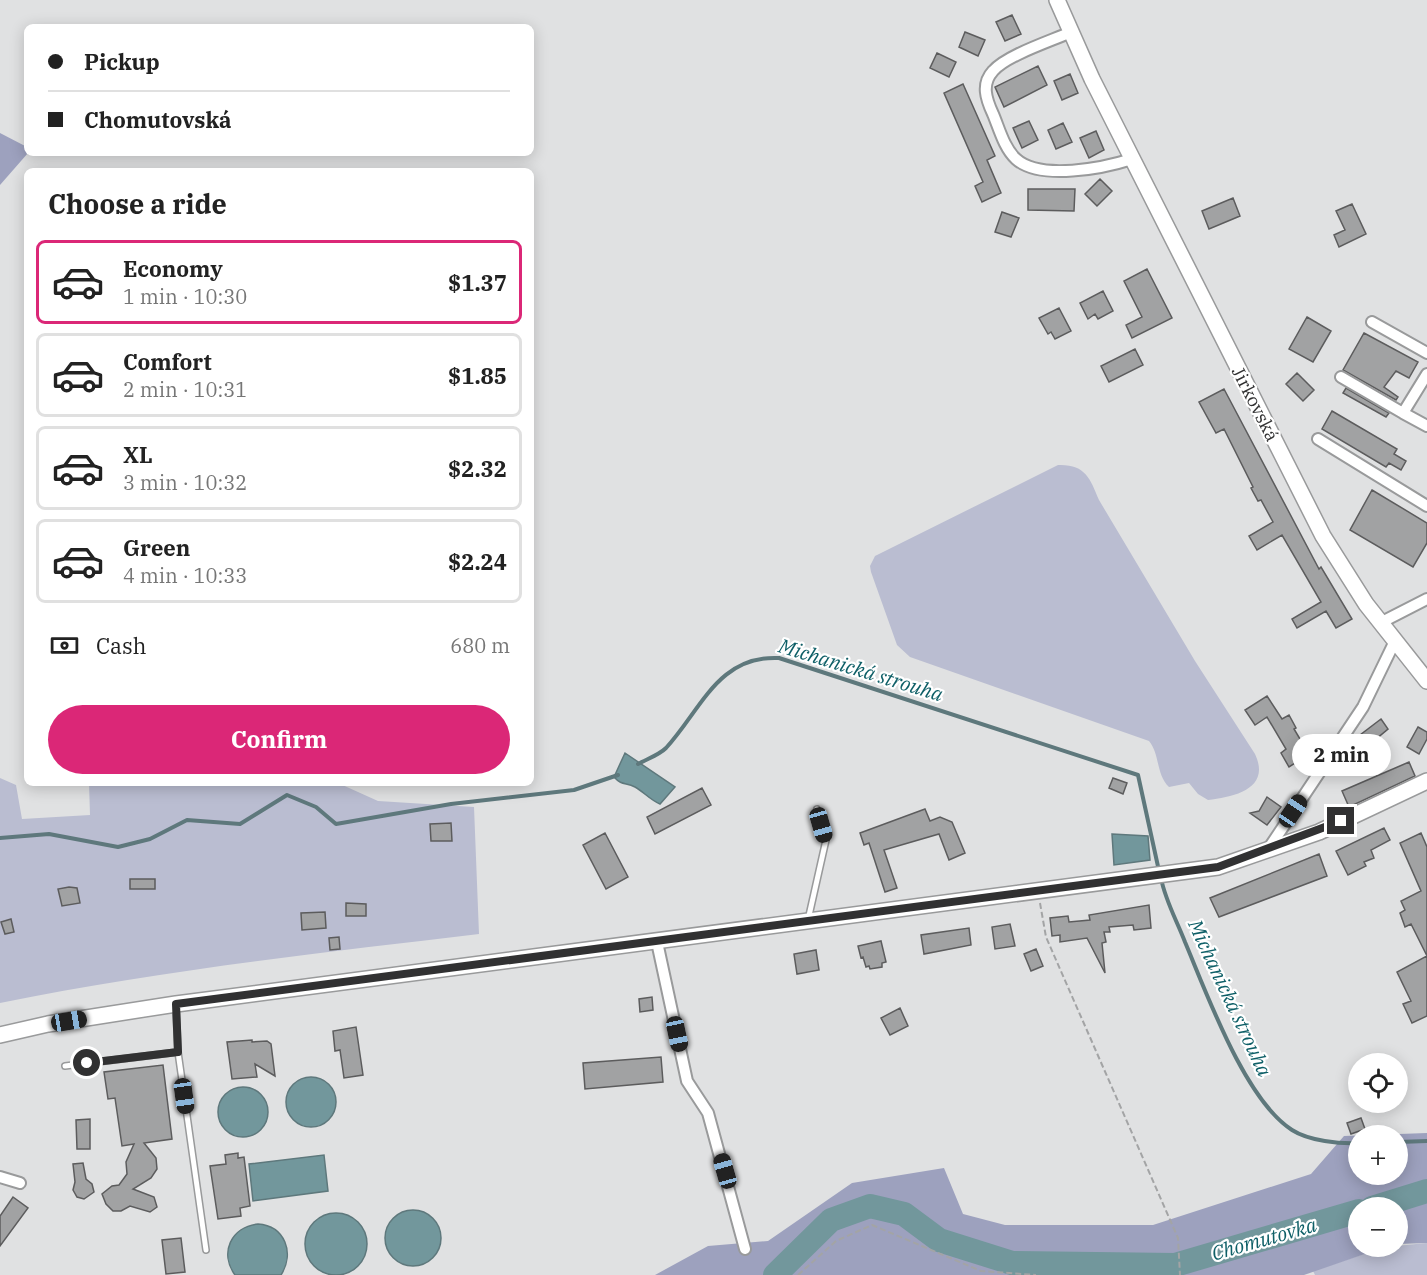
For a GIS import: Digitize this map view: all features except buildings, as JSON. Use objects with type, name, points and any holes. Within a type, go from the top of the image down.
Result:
[{"type":"street","name":"Jirkovská","points":[[1057,0],[1132,159],[1323,536],[1347,576],[1380,623],[1427,681]]},
{"type":"street","points":[[1071,32],[1000,64],[990,74],[986,94],[1008,148],[1023,164],[1040,170],[1092,169],[1132,159]]},
{"type":"street","points":[[1372,322],[1427,353]]},
{"type":"street","points":[[1403,413],[1427,374]]},
{"type":"street","points":[[1341,377],[1427,426]]},
{"type":"street","points":[[1318,440],[1427,506]]},
{"type":"street","points":[[1380,623],[1427,599]]},
{"type":"street","points":[[1269,848],[1364,707],[1395,641]]},
{"type":"street","points":[[0,1035],[48,1024],[176,1004],[1218,867],[1319,831],[1427,781]]},
{"type":"street","points":[[657,942],[687,1081],[708,1113],[745,1250]]},
{"type":"street","points":[[0,1177],[20,1184]]},
{"type":"lane","points":[[808,922],[826,840],[817,809]]},
{"type":"lane","points":[[176,1004],[178,1052],[206,1250]]},
{"type":"lane","points":[[64,1066],[178,1052]]},
{"type":"path","points":[[1038,891],[1046,937],[1173,1227],[1179,1253],[1180,1275]]},
{"type":"path","points":[[798,1275],[836,1241],[872,1225],[981,1271],[1036,1275]]},
{"type":"shaded area","points":[[0,133],[24,145],[25,156],[0,185]]},
{"type":"shaded area","points":[[1058,465],[1075,467],[1089,479],[1099,500],[1195,661],[1255,754],[1259,766],[1258,775],[1255,783],[1248,789],[1208,800],[1198,794],[1189,783],[1169,787],[1162,777],[1155,752],[1149,741],[910,657],[897,645],[871,572],[870,566],[875,556]]},
{"type":"shaded area","points":[[625,753],[675,787],[660,804],[635,787],[622,783],[614,777]]},
{"type":"shaded area","points":[[0,778],[16,785],[22,819],[90,815],[89,786],[345,786],[378,801],[474,807],[479,934],[179,972],[0,1003]]},
{"type":"shaded area","points":[[1112,834],[1148,836],[1150,860],[1114,865]]},
{"type":"shaded area","points":[[311,1077],[320,1079],[331,1088],[336,1102],[334,1111],[325,1122],[311,1127],[302,1125],[291,1116],[286,1102],[288,1093],[297,1082]]},
{"type":"shaded area","points":[[238,1087],[248,1087],[261,1094],[268,1107],[268,1117],[261,1130],[248,1137],[238,1137],[229,1133],[222,1126],[218,1117],[218,1107],[222,1098],[229,1091]]},
{"type":"shaded area","points":[[1427,1133],[1427,1243],[1408,1244],[1408,1197],[1348,1197],[1348,1257],[1356,1257],[1304,1275],[655,1275],[708,1246],[768,1241],[852,1183],[944,1168],[963,1214],[1005,1225],[1153,1225],[1311,1174],[1344,1136],[1348,1136],[1348,1185],[1408,1185],[1408,1134]]},
{"type":"shaded area","points":[[324,1155],[328,1191],[253,1201],[249,1164]]},
{"type":"shaded area","points":[[413,1210],[424,1212],[433,1218],[439,1227],[441,1238],[439,1249],[433,1258],[424,1264],[413,1266],[402,1264],[393,1258],[387,1249],[385,1238],[387,1227],[393,1218],[402,1212]]},
{"type":"shaded area","points":[[336,1213],[353,1218],[358,1222],[362,1227],[367,1244],[362,1261],[358,1266],[353,1270],[336,1275],[319,1270],[314,1266],[310,1261],[305,1244],[310,1227],[314,1222],[319,1218]]},
{"type":"shaded area","points":[[258,1224],[267,1226],[281,1235],[287,1250],[285,1267],[281,1275],[235,1275],[228,1258],[230,1242],[241,1230]]},
{"type":"shaded area","points":[[1427,1243],[1427,1275],[1315,1275],[1313,1271],[1355,1257],[1408,1257],[1408,1245]]},
{"type":"waterway","name":"Michanická strouha","points":[[638,764],[666,748],[701,702],[726,675],[741,665],[758,659],[779,658],[1138,775],[1159,871]]},
{"type":"waterway","name":"Michanická strouha","points":[[0,838],[49,834],[118,847],[150,839],[187,820],[240,824],[287,795],[316,807],[336,824],[451,804],[574,790],[618,775]]},
{"type":"waterway","name":"Michanická strouha","points":[[1161,878],[1168,902],[1216,1016],[1243,1071],[1259,1095],[1275,1115],[1299,1134],[1325,1141],[1348,1143]]},
{"type":"waterway","name":"Michanická strouha","points":[[1408,1142],[1427,1141]]},
{"type":"waterway","name":"Chomutovka","points":[[1408,1197],[1427,1191]]},
{"type":"waterway","name":"Chomutovka","points":[[775,1275],[831,1220],[870,1206],[904,1214],[939,1240],[1012,1263],[1175,1265],[1348,1214]]},
{"type":"route","points":[[87,1063],[178,1052],[176,1004],[1218,867],[1341,821]]}]
